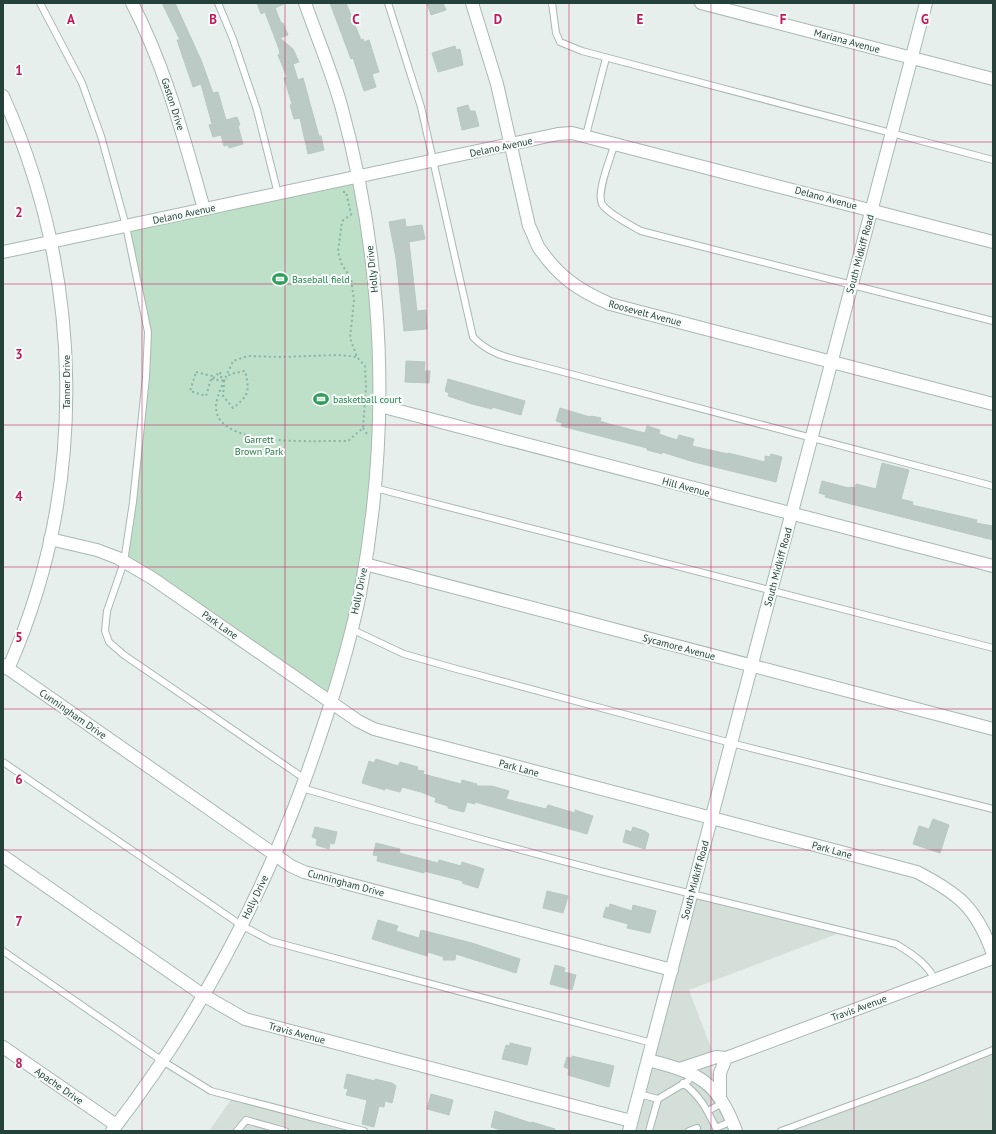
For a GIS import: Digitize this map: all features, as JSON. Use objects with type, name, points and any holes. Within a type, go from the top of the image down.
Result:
[{"type":"street","name":"Gaston Drive","points":[[132,3],[142,23],[168,86],[204,209]]},
{"type":"street","name":"Holly Drive","points":[[114,1128],[161,1060],[203,995],[241,925],[275,854],[326,722],[351,629],[365,564],[378,463],[380,406],[378,336],[371,254],[358,177],[340,104],[304,3]]},
{"type":"street","name":"Roosevelt Avenue","points":[[472,3],[486,45],[512,145],[526,213],[533,234],[547,259],[558,272],[575,286],[590,296],[610,304],[993,404]]},
{"type":"street","name":"Mariana Avenue","points":[[701,3],[993,79]]},
{"type":"street","name":"South Midkiff Road","points":[[630,1126],[926,3]]},
{"type":"street","name":"Tanner Drive","points":[[3,96],[28,161],[51,242],[64,316],[67,390],[63,463],[50,539],[34,600],[6,667]]},
{"type":"street","name":"Delano Avenue","points":[[3,252],[564,134],[586,135],[993,242]]},
{"type":"street","name":"Hill Avenue","points":[[380,406],[993,566]]},
{"type":"street","name":"Park Lane","points":[[50,539],[97,550],[124,562],[152,578],[358,721],[374,729],[917,872],[931,878],[950,890],[966,905],[981,925],[993,954]]},
{"type":"street","name":"Sycamore Avenue","points":[[365,564],[993,729]]},
{"type":"street","name":"Cunningham Drive","points":[[6,667],[291,866],[308,874],[672,970]]},
{"type":"street","name":"Travis Avenue","points":[[3,856],[203,995],[246,1019],[630,1126]]},
{"type":"street","name":"Travis Avenue","points":[[680,1069],[716,1057],[726,1058],[993,958]]},
{"type":"street","name":"Apache Drive","points":[[3,1047],[114,1128]]},
{"type":"street","points":[[726,1058],[720,1072],[722,1100],[734,1126]]},
{"type":"street","points":[[648,1060],[680,1069],[696,1076],[722,1100]]},
{"type":"lane","points":[[40,3],[82,83],[101,136],[126,226],[148,332],[146,377],[134,495],[124,562],[107,611],[105,631],[109,642],[124,655],[303,783],[382,812],[691,894],[896,944],[915,956],[931,970],[935,980]]},
{"type":"lane","points":[[218,3],[233,39],[257,110],[278,194]]},
{"type":"lane","points":[[388,3],[421,107],[473,337],[483,348],[508,358],[993,486]]},
{"type":"lane","points":[[552,3],[556,32],[560,42],[582,51],[993,160]]},
{"type":"lane","points":[[586,135],[606,58]]},
{"type":"lane","points":[[615,143],[600,192],[602,204],[620,219],[641,231],[852,284],[993,322]]},
{"type":"lane","points":[[375,488],[993,648]]},
{"type":"lane","points":[[351,629],[404,654],[731,743],[993,809]]},
{"type":"lane","points":[[3,762],[241,925],[271,941],[652,1043]]},
{"type":"lane","points":[[3,951],[161,1060],[211,1090],[364,1131]]},
{"type":"lane","points":[[781,1131],[919,1080],[993,1050]]},
{"type":"lane","points":[[649,1131],[658,1099],[696,1076]]},
{"type":"lane","points":[[683,1084],[695,1092],[704,1103],[715,1127]]},
{"type":"lane","points":[[639,1094],[658,1099]]},
{"type":"lane","points":[[708,1111],[722,1100]]},
{"type":"lane","points":[[237,1131],[246,1120],[261,1128],[284,1131]]},
{"type":"lane","points":[[707,1124],[715,1127],[734,1126]]},
{"type":"lane","points":[[689,1131],[697,1128]]},
{"type":"path","points":[[341,191],[346,192],[349,197],[352,214]]},
{"type":"path","points":[[364,212],[352,214],[342,221],[338,252],[342,265],[351,278],[354,314],[350,338],[357,357],[365,366],[366,388],[363,428],[369,436]]},
{"type":"path","points":[[357,357],[338,355],[280,357],[248,356],[233,361],[216,406],[218,416],[224,423],[240,434],[264,439],[348,441],[363,428]]},
{"type":"path","points":[[211,379],[212,376],[196,372],[190,391],[206,396],[211,379],[217,376],[218,372],[222,374],[221,378],[225,382]]},
{"type":"path","points":[[245,372],[248,386],[247,396],[233,408],[223,396],[225,382],[230,374],[245,372]]},
{"type":"path","points":[[211,379],[225,382]]},
{"type":"shaded area","points":[[690,892],[842,932],[689,990],[716,1061],[709,1064],[734,1131],[627,1131]]},
{"type":"shaded area","points":[[993,1050],[993,1131],[777,1131]]},
{"type":"shaded area","points":[[233,1097],[363,1131],[209,1131]]},
{"type":"green space","name":"Garrett Brown Park","points":[[358,177],[375,292],[374,502],[331,702],[124,562],[133,502],[148,332],[127,228]]},
{"type":"building","points":[[162,3],[175,3],[201,60],[213,93],[218,92],[226,120],[237,117],[243,144],[229,148],[228,145],[224,146],[221,135],[213,137],[209,125],[212,124],[201,84],[193,87],[177,40],[180,40]]},
{"type":"building","points":[[257,3],[286,3],[275,8],[288,35],[280,38],[293,49],[299,62],[293,64],[298,80],[303,78],[324,150],[308,154],[300,118],[294,119],[290,105],[292,104],[284,78],[287,77],[278,55],[280,54],[279,49],[265,12],[261,14]]},
{"type":"building","points":[[330,3],[346,3],[361,40],[363,39],[364,42],[369,40],[379,72],[372,74],[376,87],[364,91],[353,58],[351,59]]},
{"type":"building","points":[[427,3],[443,3],[446,10],[431,15]]},
{"type":"building","points":[[455,46],[456,50],[460,49],[463,65],[438,72],[432,53]]},
{"type":"building","points":[[468,105],[470,111],[475,111],[479,126],[462,130],[457,108]]},
{"type":"building","points":[[405,219],[406,227],[422,225],[425,239],[409,242],[417,311],[426,310],[427,329],[404,331],[396,258],[389,222]]},
{"type":"building","points":[[406,361],[425,362],[424,371],[430,371],[429,383],[405,382]]},
{"type":"building","points":[[448,379],[525,401],[521,415],[492,407],[492,409],[472,404],[448,396],[449,393],[445,391]]},
{"type":"building","points":[[560,408],[590,417],[601,418],[600,421],[645,433],[647,426],[660,430],[659,434],[677,440],[679,435],[694,439],[692,446],[728,454],[765,462],[765,456],[770,457],[771,454],[782,457],[776,482],[694,462],[662,452],[662,454],[647,450],[647,448],[561,426],[562,423],[556,421]]},
{"type":"building","points":[[882,463],[909,470],[901,499],[913,502],[912,505],[977,520],[976,523],[993,526],[993,540],[825,497],[826,495],[819,493],[822,481],[849,488],[855,488],[856,484],[876,489]]},
{"type":"building","points":[[376,759],[398,766],[400,762],[418,767],[417,770],[424,771],[423,774],[461,784],[462,780],[477,784],[476,786],[492,786],[509,791],[506,799],[546,809],[548,805],[575,813],[575,810],[593,816],[587,834],[475,802],[475,804],[467,802],[464,812],[448,808],[448,806],[435,802],[436,798],[421,792],[402,787],[400,792],[385,788],[385,790],[362,783],[369,761],[374,763]]},
{"type":"building","points":[[933,819],[949,825],[940,853],[913,844],[919,826],[929,829]]},
{"type":"building","points":[[315,827],[337,832],[334,844],[330,843],[329,849],[316,845],[317,839],[312,837]]},
{"type":"building","points":[[633,827],[649,834],[645,849],[623,842],[626,830],[631,832]]},
{"type":"building","points":[[376,843],[400,849],[399,853],[438,863],[439,860],[461,866],[462,862],[484,869],[478,888],[462,883],[463,881],[377,861],[378,856],[373,855]]},
{"type":"building","points":[[547,891],[568,896],[563,913],[543,908]]},
{"type":"building","points":[[610,904],[632,911],[633,905],[656,911],[650,933],[627,928],[628,924],[603,917],[606,907],[609,908]]},
{"type":"building","points":[[378,920],[398,926],[396,931],[419,938],[421,930],[472,943],[520,959],[516,973],[456,954],[455,960],[443,960],[444,957],[428,952],[427,956],[372,939]]},
{"type":"building","points":[[555,965],[565,968],[564,972],[576,975],[572,990],[550,984]]},
{"type":"building","points":[[510,1043],[531,1048],[527,1065],[502,1059],[506,1045],[510,1046]]},
{"type":"building","points":[[572,1056],[614,1066],[609,1087],[568,1075],[569,1069],[564,1067],[567,1057],[572,1058]]},
{"type":"building","points":[[347,1074],[375,1081],[375,1079],[392,1083],[396,1086],[392,1103],[385,1101],[384,1107],[379,1106],[374,1127],[362,1124],[367,1100],[346,1095],[348,1089],[344,1088]]},
{"type":"building","points":[[431,1094],[453,1100],[449,1115],[427,1109]]},
{"type":"building","points":[[495,1111],[555,1129],[555,1131],[504,1131],[491,1127]]},
{"type":"place","name":"Baseball field","points":[[280,279]]},
{"type":"place","name":"basketball court","points":[[321,399]]}]
